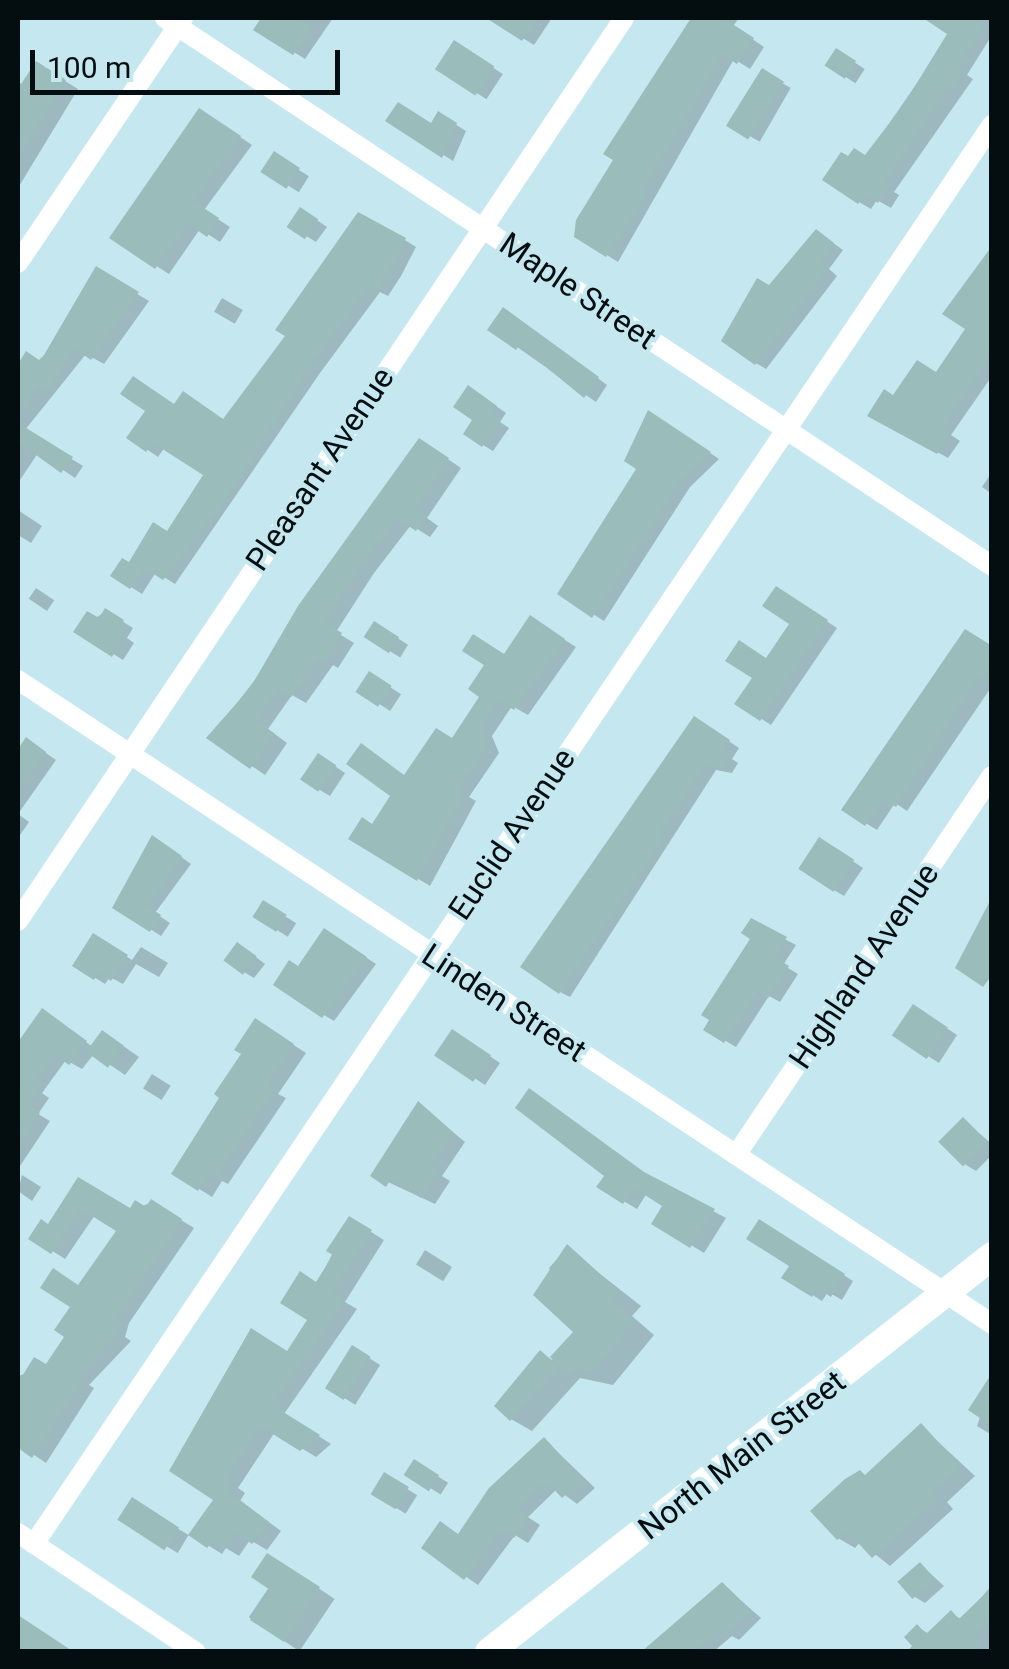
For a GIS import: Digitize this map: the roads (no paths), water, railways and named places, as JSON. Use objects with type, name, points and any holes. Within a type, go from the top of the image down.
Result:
[{"type":"street","name":"Pleasant Avenue","points":[[18,921],[624,18]]},
{"type":"street","name":"Maple Street","points":[[175,20],[992,566]]},
{"type":"street","points":[[18,263],[175,20]]},
{"type":"street","name":"Euclid Avenue","points":[[26,1539],[431,954],[992,125]]},
{"type":"street","name":"Linden Street","points":[[18,680],[992,1324]]},
{"type":"street","name":"Highland Avenue","points":[[736,1156],[992,776]]},
{"type":"street","name":"North Main Street","points":[[489,1652],[992,1256]]},
{"type":"street","points":[[26,1539],[196,1652]]}]
